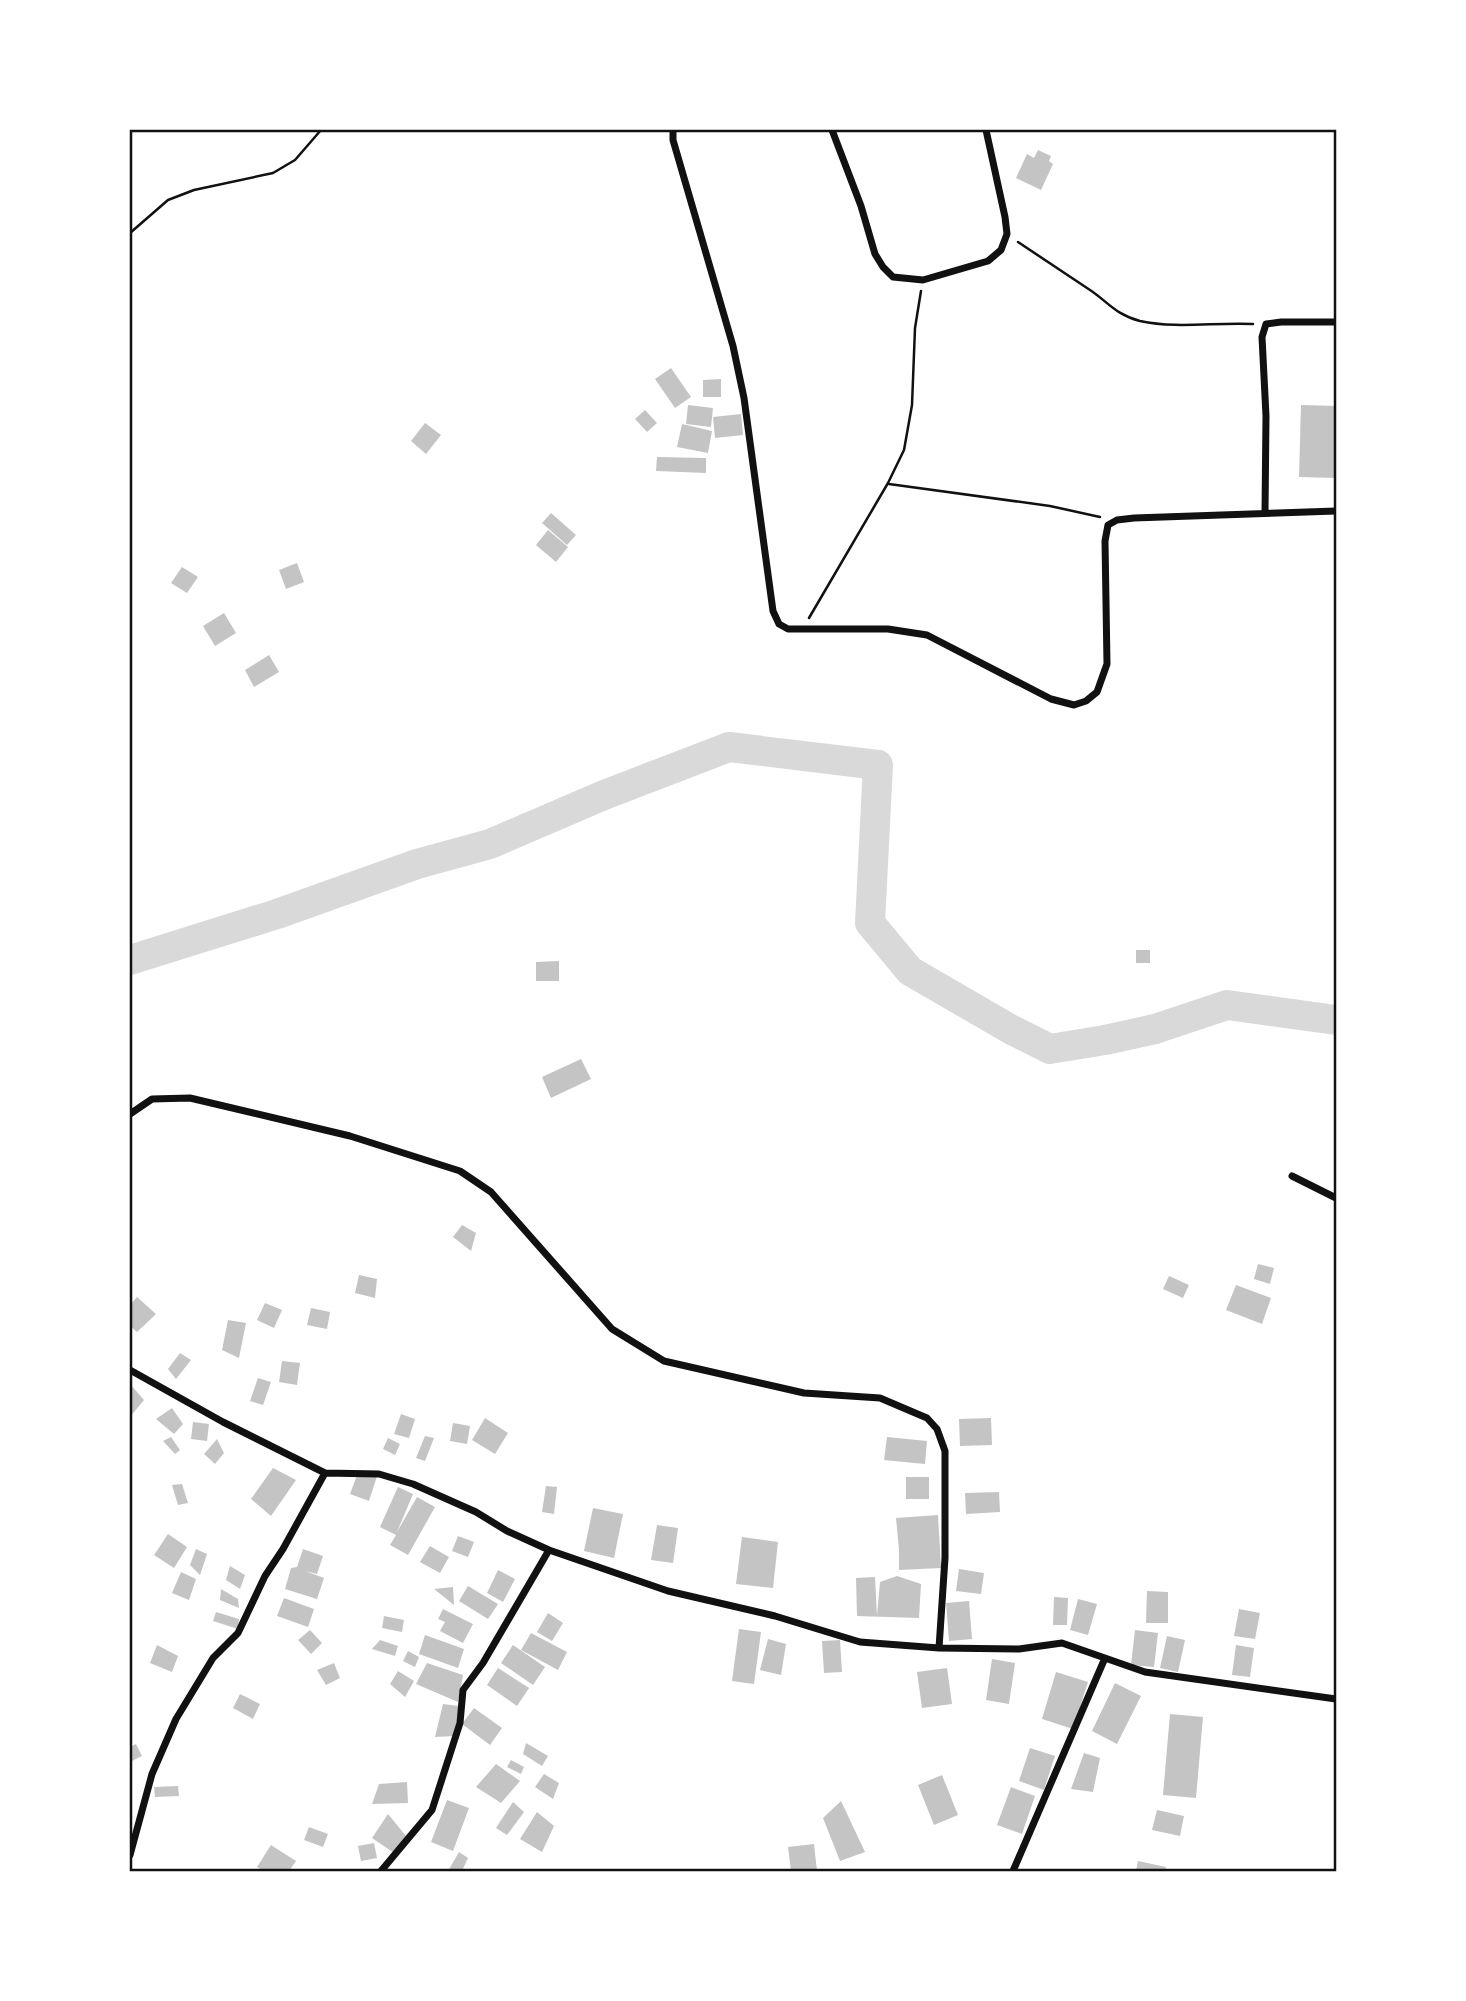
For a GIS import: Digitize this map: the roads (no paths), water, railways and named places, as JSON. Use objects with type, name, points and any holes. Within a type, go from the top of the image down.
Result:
[{"type":"street","points":[[673,130],[673,140],[733,346],[773,611],[779,624],[788,629],[888,629],[926,635],[1051,699],[1074,705],[1086,701],[1097,692],[1107,664],[1105,541],[1108,526],[1117,520],[1336,511]]},
{"type":"street","points":[[832,130],[861,206],[875,254],[893,277],[923,280],[988,261],[1001,250],[1007,234],[986,130]]},
{"type":"street","points":[[1265,513],[1266,416],[1262,337],[1266,324],[1336,323]]},
{"type":"street","points":[[130,1114],[152,1099],[190,1098],[350,1136],[460,1171],[491,1192],[612,1329],[664,1361],[804,1393],[880,1398],[927,1418],[937,1429],[945,1451],[945,1558],[939,1648]]},
{"type":"street","points":[[1292,1176],[1336,1198]]},
{"type":"street","points":[[130,1370],[223,1422],[325,1472],[379,1474],[412,1484],[476,1512],[507,1531],[550,1550],[668,1591],[775,1616],[860,1642],[939,1648],[1019,1649],[1062,1643],[1145,1672],[1336,1699]]},
{"type":"street","points":[[130,1854],[152,1774],[176,1719],[213,1658],[238,1633],[265,1576],[325,1472]]},
{"type":"street","points":[[381,1871],[432,1810],[460,1723],[463,1690],[483,1663],[550,1550]]},
{"type":"street","points":[[1013,1871],[1105,1658]]},
{"type":"waterway","points":[[130,960],[277,914],[417,864],[490,844],[604,795],[729,747],[878,765],[870,923],[910,971],[1050,1049],[1155,1029],[1227,1005],[1336,1020]]}]
